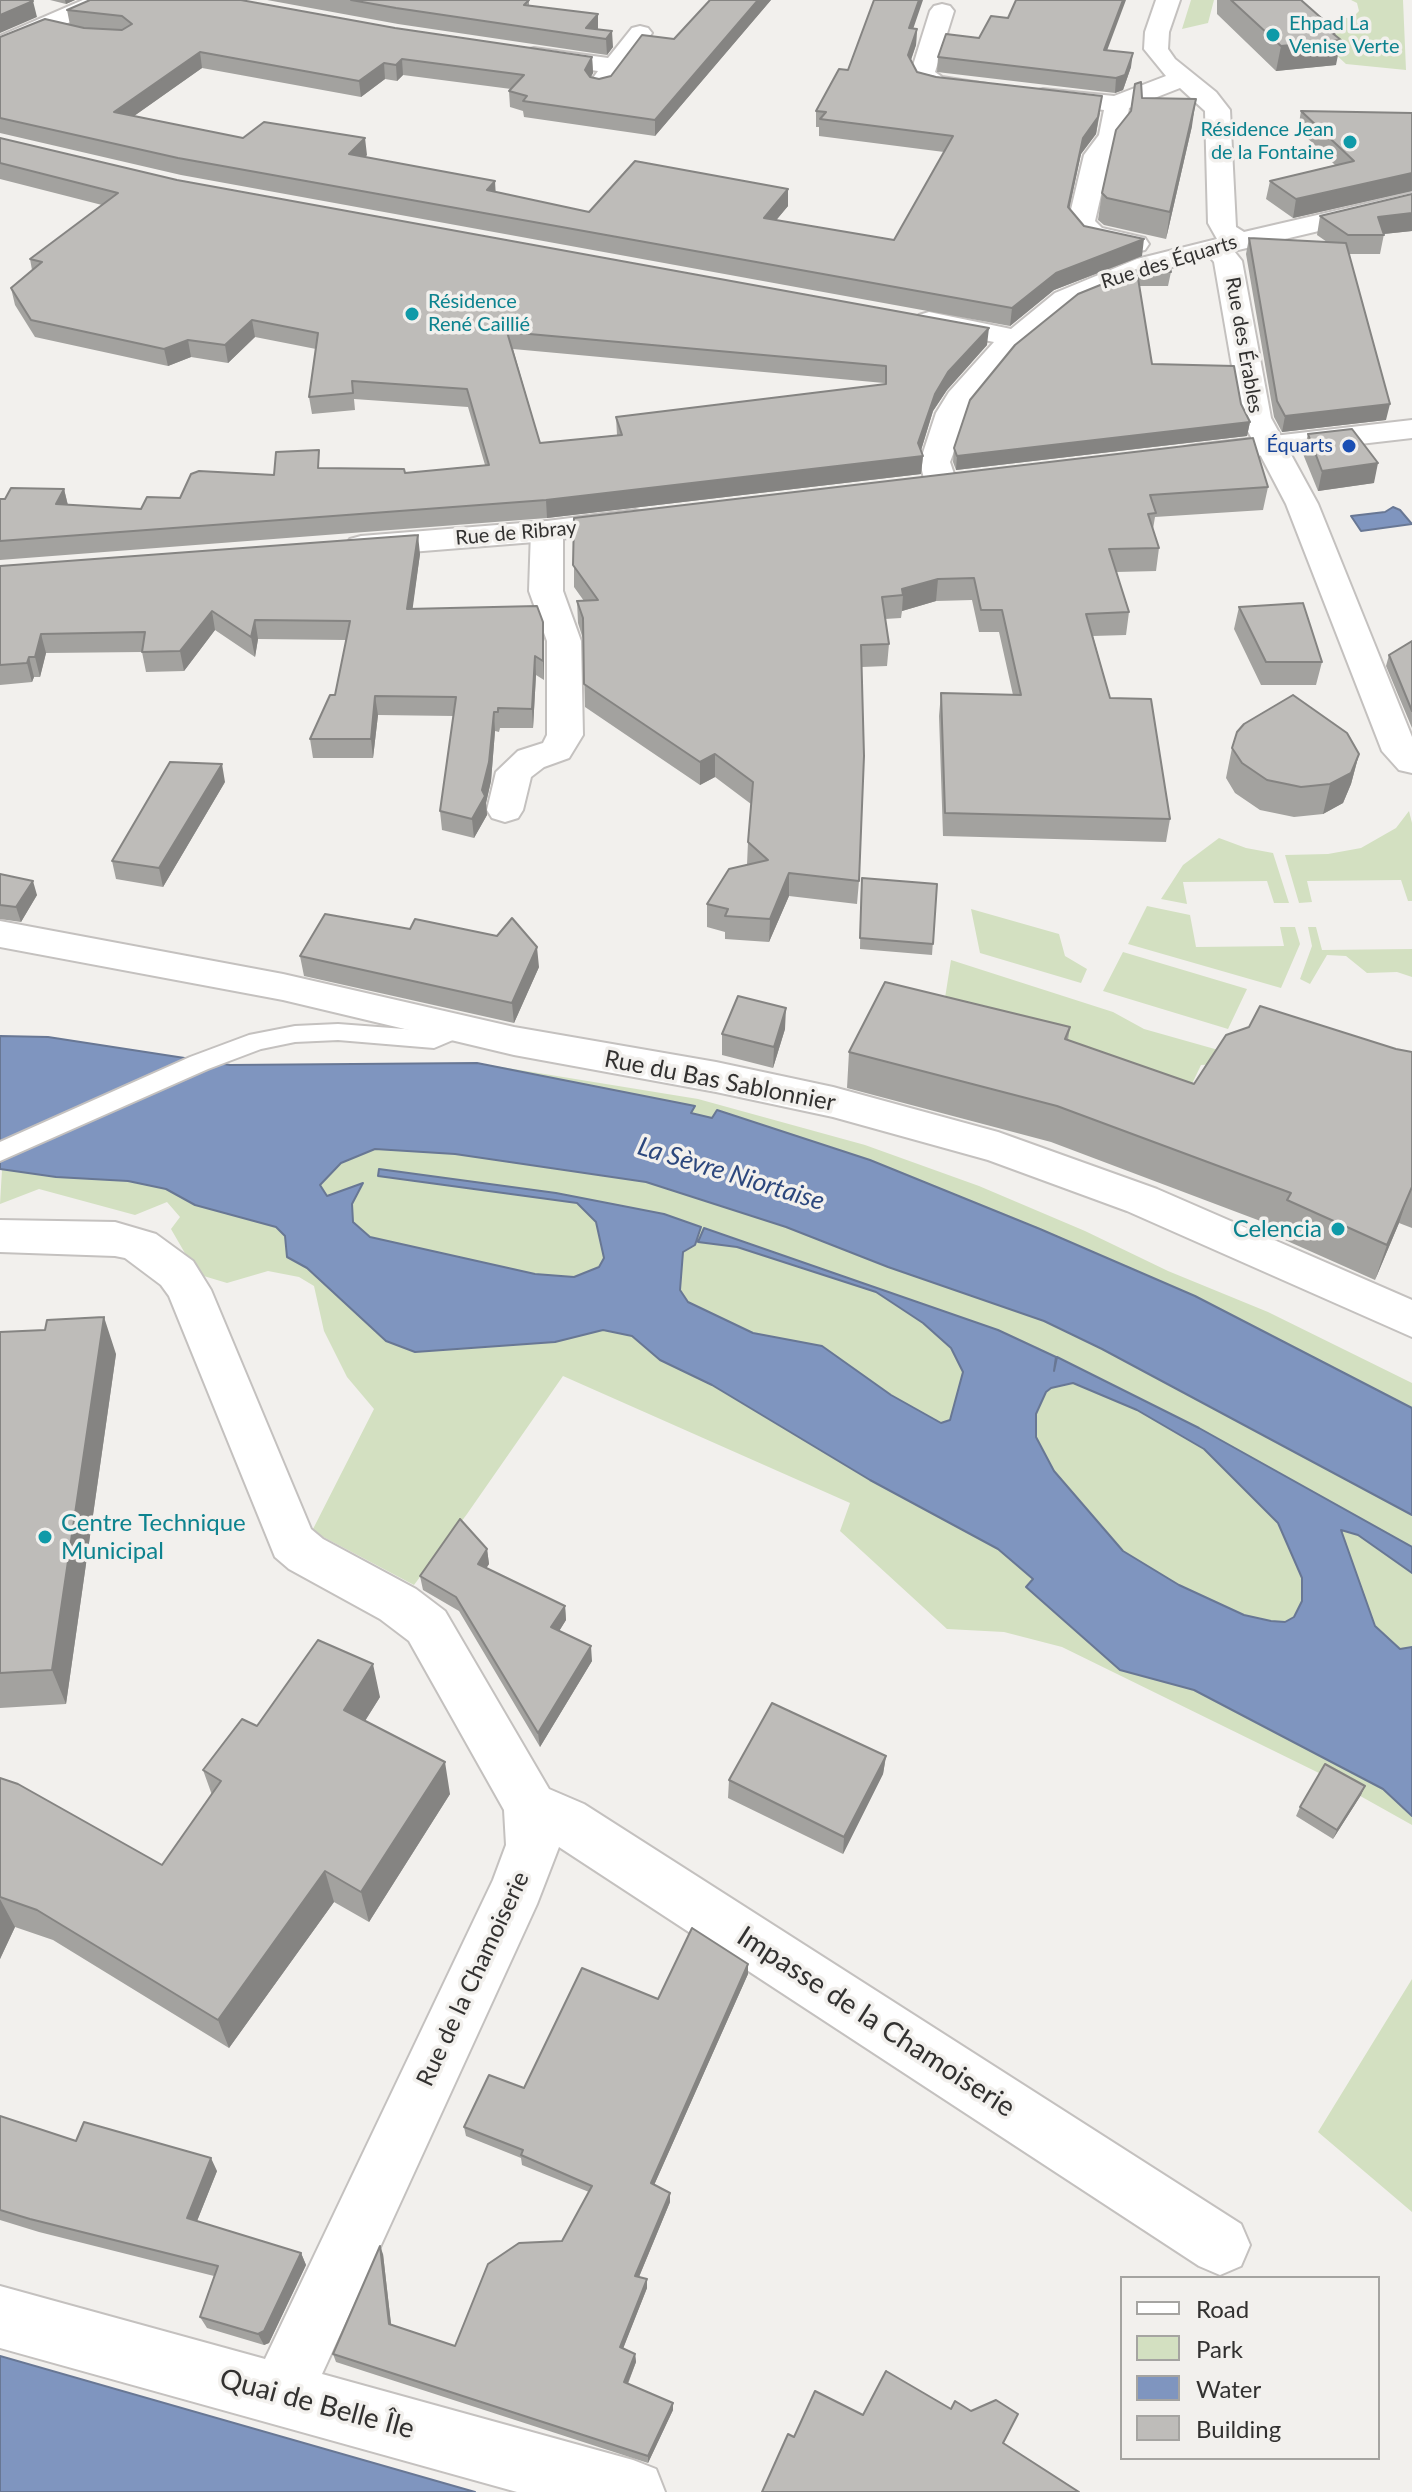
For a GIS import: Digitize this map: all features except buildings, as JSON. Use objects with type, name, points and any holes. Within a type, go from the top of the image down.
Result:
[{"type":"street","points":[[0,45],[102,0]]},
{"type":"street","name":"Rue des Érables","points":[[1168,0],[1157,32],[1156,49],[1166,64],[1207,97],[1217,110],[1221,223],[1256,418],[1268,446],[1302,504],[1400,751],[1412,762]]},
{"type":"street","points":[[942,11],[922,75],[935,83],[994,91]]},
{"type":"street","points":[[507,51],[606,75],[640,33]]},
{"type":"street","points":[[1025,94],[1117,104],[1183,78]]},
{"type":"street","points":[[1117,104],[1112,136],[1097,155],[1081,222],[1093,234],[1184,255]]},
{"type":"street","name":"Rue des Équarts","points":[[974,479],[928,484],[951,413],[967,389],[1015,338],[1082,290],[1184,255],[1412,201]]},
{"type":"street","points":[[903,316],[1015,338]]},
{"type":"street","points":[[1165,457],[1412,429]]},
{"type":"street","name":"Rue de Ribray","points":[[327,548],[547,531],[657,517]]},
{"type":"street","points":[[505,810],[514,772],[531,759],[556,750],[565,735],[564,641],[546,591],[547,531]]},
{"type":"street","name":"Rue du Bas Sablonnier","points":[[0,934],[283,987],[459,1028],[833,1102],[998,1147],[1142,1200],[1412,1319]]},
{"type":"street","name":"Rue de la Chamoiserie","points":[[0,1236],[115,1239],[140,1246],[177,1273],[189,1290],[292,1542],[306,1554],[398,1604],[427,1626],[530,1806],[533,1845],[518,1886],[281,2394]]},
{"type":"street","name":"Impasse de la Chamoiserie","points":[[530,1806],[565,1821],[1220,2245]]},
{"type":"street","name":"Quai de Belle Île","points":[[0,2317],[633,2492]]},
{"type":"lane","points":[[0,1152],[199,1063],[257,1041],[295,1034],[338,1032],[434,1040],[459,1028]]},
{"type":"green space","points":[[1191,0],[1214,0],[1208,23],[1182,29]]},
{"type":"green space","points":[[1351,0],[1403,0],[1406,70],[1346,64],[1319,39],[1324,21],[1353,17],[1359,11],[1357,3]]},
{"type":"green space","points":[[1409,811],[1412,823],[1412,901],[1408,901],[1401,880],[1307,881],[1312,902],[1299,903],[1285,855],[1328,854],[1361,848],[1396,828]]},
{"type":"green space","points":[[1219,838],[1246,848],[1273,853],[1289,903],[1274,903],[1267,881],[1183,882],[1187,904],[1161,899],[1183,865]]},
{"type":"green space","points":[[1147,906],[1190,915],[1196,947],[1284,946],[1280,927],[1295,927],[1300,944],[1281,988],[1128,944]]},
{"type":"green space","points":[[971,909],[1059,934],[1065,956],[1087,969],[1081,983],[980,953]]},
{"type":"green space","points":[[1308,927],[1316,927],[1322,950],[1412,949],[1412,977],[1397,972],[1367,973],[1346,956],[1327,955],[1310,984],[1300,979],[1312,946]]},
{"type":"green space","points":[[1123,952],[1247,989],[1228,1029],[1103,991]]},
{"type":"green space","points":[[951,960],[1113,1012],[1144,1029],[1236,1055],[1234,1063],[1201,1065],[1191,1086],[945,998]]},
{"type":"green space","points":[[477,1063],[698,1099],[865,1145],[979,1186],[1085,1231],[1168,1271],[1268,1312],[1412,1383],[1412,1825],[1321,1774],[1062,1647],[1004,1632],[947,1629],[840,1531],[850,1503],[563,1376],[414,1585],[312,1531],[374,1409],[347,1377],[324,1331],[314,1286],[299,1277],[268,1271],[227,1283],[197,1274],[171,1229],[180,1217],[167,1202],[135,1215],[39,1189],[0,1204],[2,1170],[128,1181],[166,1189],[195,1205],[320,1185],[341,1163],[374,1149],[420,1151]]},
{"type":"green space","points":[[1412,1979],[1412,2212],[1318,2132]]},
{"type":"water","points":[[1393,507],[1400,510],[1412,524],[1361,531],[1351,516],[1385,512]]},
{"type":"water","name":"La Sèvre Niortaise","points":[[0,1036],[48,1037],[230,1065],[477,1063],[695,1106],[691,1113],[712,1118],[717,1110],[870,1160],[1195,1296],[1412,1408],[1412,1515],[1044,1321],[888,1267],[786,1227],[646,1182],[455,1154],[375,1149],[341,1163],[320,1185],[327,1196],[363,1183],[352,1204],[353,1222],[370,1237],[535,1274],[574,1277],[599,1267],[604,1258],[596,1222],[577,1203],[378,1176],[379,1169],[556,1193],[664,1214],[701,1227],[695,1245],[683,1252],[680,1290],[688,1302],[753,1333],[822,1346],[891,1395],[941,1423],[950,1420],[963,1372],[951,1348],[923,1323],[876,1292],[737,1247],[698,1242],[704,1228],[998,1330],[1056,1357],[1054,1371],[1057,1357],[1199,1428],[1412,1547],[1412,1573],[1358,1535],[1341,1530],[1375,1626],[1400,1649],[1412,1647],[1412,1816],[1383,1789],[1194,1690],[1120,1670],[1026,1587],[1033,1579],[998,1549],[870,1480],[712,1385],[660,1360],[632,1336],[603,1330],[555,1342],[415,1352],[386,1341],[307,1268],[287,1257],[285,1236],[276,1227],[195,1205],[166,1189],[128,1181],[56,1177],[0,1169]],"holes":[[[1073,1383],[1137,1410],[1204,1449],[1278,1523],[1302,1578],[1302,1601],[1294,1617],[1285,1622],[1244,1615],[1179,1585],[1123,1551],[1054,1471],[1036,1437],[1036,1414],[1051,1388]]]},
{"type":"water","points":[[0,2356],[475,2492],[0,2492]]},
{"type":"place","name":"Ehpad La Venise Verte","points":[[1273,35]]},
{"type":"place","name":"Résidence Jean de la Fontaine","points":[[1350,142]]},
{"type":"place","name":"Résidence René Caillié","points":[[412,314]]},
{"type":"place","name":"Équarts","points":[[1349,446]]},
{"type":"place","name":"Celencia","points":[[1338,1229]]},
{"type":"place","name":"Centre Technique Municipal","points":[[45,1537]]}]
